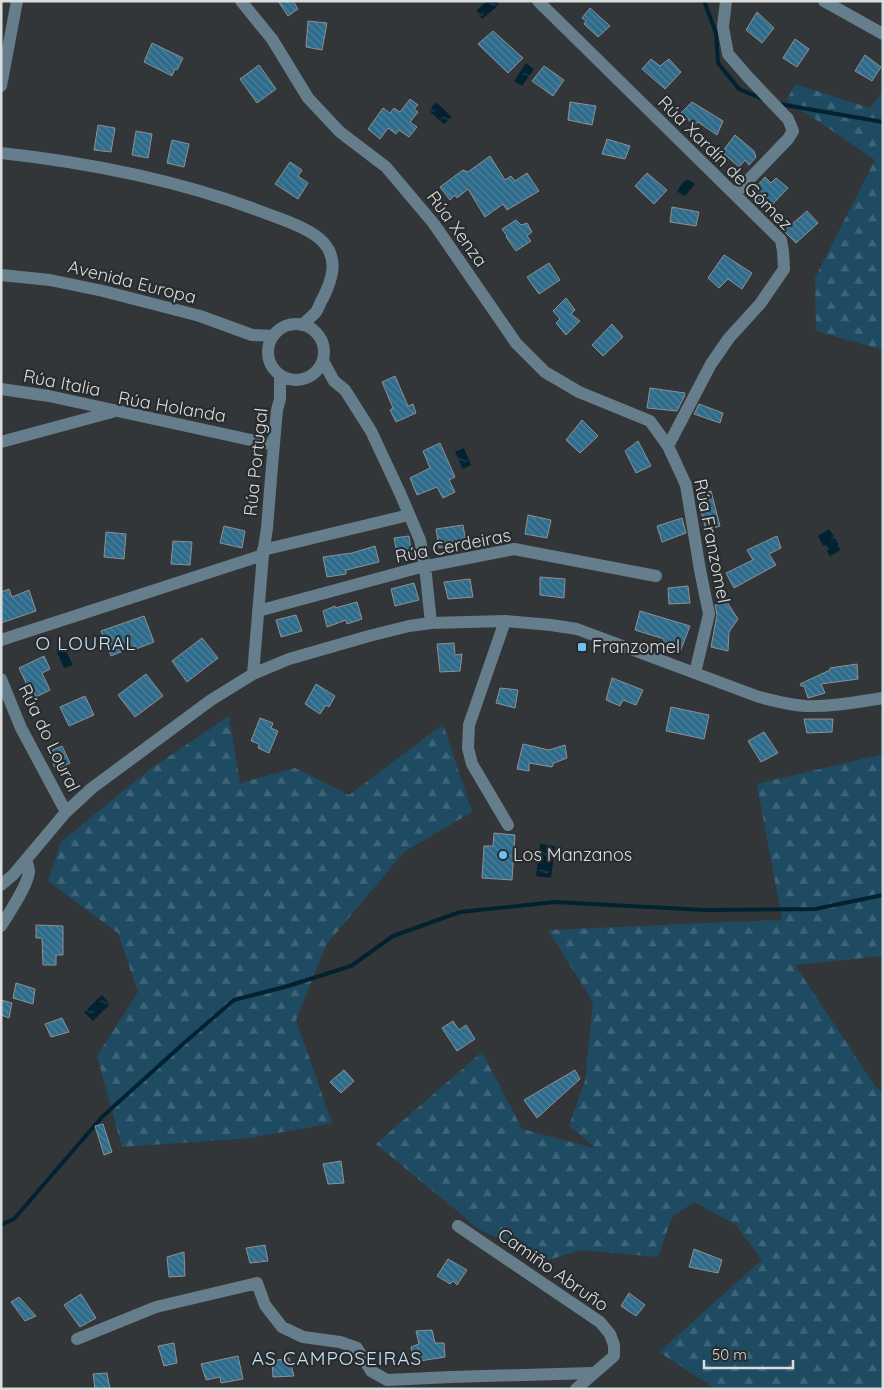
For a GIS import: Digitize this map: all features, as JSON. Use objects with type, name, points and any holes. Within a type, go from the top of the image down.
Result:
[{"type":"street","points":[[1,86],[17,1]]},
{"type":"street","name":"Rúa Xenza","points":[[241,1],[272,39],[308,98],[340,132],[386,167],[434,224],[516,343],[545,372],[579,392],[650,421],[668,446]]},
{"type":"street","name":"Rúa Xardín de Gómez","points":[[538,1],[781,240],[784,251],[784,268],[760,304],[729,338],[711,364],[668,446]]},
{"type":"street","points":[[726,1],[723,27],[728,54],[788,119],[793,131],[788,139],[735,194]]},
{"type":"street","points":[[824,1],[883,34]]},
{"type":"street","points":[[1,153],[56,160],[157,180],[237,203],[314,234],[322,241],[332,257],[333,268],[330,285],[316,312],[302,325]]},
{"type":"street","name":"Avenida Europa","points":[[1,274],[50,280],[103,290],[200,316],[252,334],[273,336]]},
{"type":"street","points":[[314,331],[316,312]]},
{"type":"street","points":[[296,324],[314,331],[319,336],[324,348],[323,361],[317,371],[301,380],[287,379],[280,375],[268,357],[268,349],[273,336],[283,327],[296,324]]},
{"type":"street","name":"Avenida Europa","points":[[252,334],[268,349]]},
{"type":"street","points":[[323,361],[334,381]]},
{"type":"street","points":[[313,374],[334,381],[345,390],[371,431],[420,540],[425,566],[431,624]]},
{"type":"street","name":"Rúa Portugal","points":[[263,552],[267,528],[277,410],[280,399],[280,375]]},
{"type":"street","name":"Rúa Portugal","points":[[280,399],[294,380]]},
{"type":"street","name":"Rúa Italia","points":[[1,389],[116,411]]},
{"type":"street","points":[[64,424],[69,415],[68,404],[65,400]]},
{"type":"street","name":"Rúa Holanda","points":[[1,442],[116,411],[274,445]]},
{"type":"street","name":"Rúa Franzomel","points":[[668,446],[686,485],[709,614],[695,673]]},
{"type":"street","points":[[1,640],[263,552],[296,542],[409,515]]},
{"type":"street","name":"Rúa Portugal","points":[[267,528],[275,535],[296,542]]},
{"type":"street","name":"Rúa Cerdeiras","points":[[258,611],[425,566],[514,549],[656,576]]},
{"type":"street","points":[[253,674],[263,552]]},
{"type":"street","points":[[505,621],[468,725],[468,748],[472,764],[508,825]]},
{"type":"street","points":[[1,885],[14,875],[66,812],[92,788],[211,700],[253,674],[289,660],[409,626],[505,621],[551,625],[577,629],[759,697],[781,703],[806,706],[828,705],[883,698]]},
{"type":"street","name":"Rúa do Loural","points":[[1,679],[21,728],[66,812]]},
{"type":"street","points":[[1,926],[27,880],[29,870],[26,861]]},
{"type":"street","name":"Camiño Abruño","points":[[458,1226],[600,1322],[610,1334],[614,1345],[614,1356],[592,1373]]},
{"type":"street","points":[[77,1339],[156,1307],[257,1283],[265,1305],[282,1327],[303,1338],[340,1342],[357,1348],[371,1371],[387,1380],[452,1383],[592,1373]]},
{"type":"street","points":[[576,1389],[592,1373]]},
{"type":"green space","points":[[795,84],[870,108],[883,91],[883,350],[816,331],[815,278],[875,160],[787,100]]},
{"type":"green space","points":[[229,716],[240,783],[295,768],[349,795],[443,724],[472,812],[404,852],[326,945],[296,1020],[332,1123],[250,1138],[122,1147],[97,1056],[138,992],[118,933],[48,881],[61,842],[149,770]]},
{"type":"green space","points":[[883,754],[883,956],[795,965],[875,1086],[883,1093],[883,1389],[716,1389],[659,1352],[762,1260],[736,1225],[694,1202],[672,1217],[658,1257],[581,1250],[548,1260],[480,1230],[376,1144],[482,1052],[522,1129],[597,1149],[569,1126],[585,1081],[593,1002],[548,930],[782,920],[757,784]]},
{"type":"water","points":[[487,1],[496,1],[499,5],[482,19],[476,11]]},
{"type":"water","points":[[526,63],[534,69],[522,86],[514,81]]},
{"type":"water","points":[[436,102],[452,117],[444,124],[429,111]]},
{"type":"water","points":[[687,178],[695,184],[685,196],[676,191]]},
{"type":"water","points":[[464,448],[471,465],[463,469],[455,452]]},
{"type":"water","points":[[829,529],[836,539],[840,550],[830,557],[827,551],[829,549],[826,545],[823,546],[818,536]]},
{"type":"water","points":[[64,647],[73,665],[64,668],[56,650]]},
{"type":"water","points":[[540,844],[555,846],[551,878],[536,876]]},
{"type":"water","points":[[102,995],[110,1004],[93,1021],[84,1012]]},
{"type":"building","points":[[278,1],[293,1],[298,9],[288,16]]},
{"type":"building","points":[[590,8],[610,26],[598,37],[584,24],[586,21],[582,18]]},
{"type":"building","points":[[757,12],[774,28],[762,43],[746,30]]},
{"type":"building","points":[[308,21],[327,23],[322,50],[306,47]]},
{"type":"building","points":[[493,31],[523,58],[508,73],[478,44]]},
{"type":"building","points":[[795,39],[809,49],[797,67],[783,58]]},
{"type":"building","points":[[152,43],[183,58],[172,76],[144,62]]},
{"type":"building","points":[[865,55],[881,67],[872,81],[855,71]]},
{"type":"building","points":[[651,59],[660,66],[669,59],[681,72],[665,89],[642,69]]},
{"type":"building","points":[[259,65],[276,89],[257,103],[240,79]]},
{"type":"building","points":[[544,66],[564,80],[553,96],[532,81]]},
{"type":"building","points":[[410,99],[418,105],[414,109],[418,112],[410,122],[417,127],[409,137],[399,130],[396,134],[388,128],[380,139],[368,129],[383,108],[390,113],[394,108],[400,112]]},
{"type":"building","points":[[570,102],[596,106],[592,125],[568,120]]},
{"type":"building","points":[[692,102],[723,121],[717,135],[698,122],[694,125],[681,113]]},
{"type":"building","points":[[98,125],[115,128],[111,152],[94,150]]},
{"type":"building","points":[[136,131],[152,134],[148,158],[132,155]]},
{"type":"building","points":[[735,135],[754,151],[756,157],[749,165],[745,160],[739,167],[722,152]]},
{"type":"building","points":[[607,139],[630,146],[625,159],[602,154]]},
{"type":"building","points":[[172,140],[189,144],[184,167],[167,163]]},
{"type":"building","points":[[490,156],[505,180],[511,176],[515,181],[527,173],[539,191],[507,210],[503,204],[485,217],[468,189],[457,198],[455,195],[450,200],[440,187],[463,170],[468,172]]},
{"type":"building","points":[[290,162],[302,170],[298,176],[308,183],[298,199],[275,184]]},
{"type":"building","points":[[647,173],[667,190],[654,204],[635,186]]},
{"type":"building","points":[[765,177],[771,183],[776,178],[788,188],[768,209],[751,193]]},
{"type":"building","points":[[672,207],[699,212],[696,226],[670,222]]},
{"type":"building","points":[[807,211],[818,223],[796,243],[784,231]]},
{"type":"building","points":[[516,220],[521,225],[527,223],[532,232],[527,236],[531,241],[516,251],[502,229]]},
{"type":"building","points":[[724,255],[752,273],[742,289],[728,279],[719,288],[708,278]]},
{"type":"building","points":[[549,263],[560,280],[539,294],[527,277]]},
{"type":"building","points":[[566,298],[575,310],[571,314],[580,321],[566,335],[556,323],[560,319],[553,311]]},
{"type":"building","points":[[612,324],[623,337],[603,356],[592,345]]},
{"type":"building","points":[[395,376],[408,406],[413,404],[416,413],[396,422],[390,410],[393,408],[382,382]]},
{"type":"building","points":[[650,388],[685,393],[677,411],[647,408]]},
{"type":"building","points":[[699,404],[723,413],[720,423],[694,414]]},
{"type":"building","points":[[582,420],[598,436],[580,453],[566,440]]},
{"type":"building","points":[[638,441],[651,466],[636,473],[625,451]]},
{"type":"building","points":[[440,443],[455,477],[449,480],[455,492],[443,498],[437,487],[417,495],[410,478],[430,468],[423,451]]},
{"type":"building","points":[[711,491],[720,526],[706,530],[697,496]]},
{"type":"building","points":[[528,515],[551,520],[547,538],[525,534]]},
{"type":"building","points":[[682,518],[686,533],[662,542],[657,526]]},
{"type":"building","points":[[463,525],[466,543],[439,548],[436,529]]},
{"type":"building","points":[[224,526],[245,531],[242,548],[220,543]]},
{"type":"building","points":[[106,532],[126,534],[124,559],[104,557]]},
{"type":"building","points":[[409,536],[412,556],[398,558],[394,538]]},
{"type":"building","points":[[777,536],[781,548],[769,554],[776,565],[734,588],[726,573],[753,560],[747,550]]},
{"type":"building","points":[[173,541],[192,542],[190,565],[171,564]]},
{"type":"building","points":[[375,546],[379,562],[346,570],[346,574],[327,577],[323,557],[352,553]]},
{"type":"building","points":[[540,577],[565,579],[564,598],[540,595]]},
{"type":"building","points":[[470,579],[473,597],[448,599],[444,582]]},
{"type":"building","points":[[414,583],[419,600],[395,606],[391,589]]},
{"type":"building","points":[[688,586],[690,603],[669,604],[668,588]]},
{"type":"building","points":[[9,589],[12,597],[29,590],[36,611],[1,623],[1,592]]},
{"type":"building","points":[[357,602],[362,619],[347,624],[346,620],[327,627],[323,611],[335,606],[335,608]]},
{"type":"building","points":[[727,602],[738,619],[729,632],[728,651],[711,647],[717,615],[715,605]]},
{"type":"building","points":[[640,611],[690,626],[680,652],[663,647],[664,639],[635,630]]},
{"type":"building","points":[[296,615],[302,631],[281,637],[276,620]]},
{"type":"building","points":[[144,616],[154,642],[136,649],[135,646],[111,656],[101,631]]},
{"type":"building","points":[[202,638],[218,658],[187,682],[172,661]]},
{"type":"building","points":[[454,643],[455,655],[462,654],[460,671],[440,672],[437,644]]},
{"type":"building","points":[[44,656],[50,669],[42,673],[50,690],[36,697],[30,683],[27,685],[19,668]]},
{"type":"building","points":[[857,664],[858,679],[821,684],[825,693],[808,698],[804,686],[800,684],[830,670],[830,668]]},
{"type":"building","points":[[146,674],[163,696],[135,717],[118,695]]},
{"type":"building","points":[[612,678],[643,690],[636,705],[623,700],[620,706],[606,700]]},
{"type":"building","points":[[316,684],[335,696],[329,707],[326,705],[320,714],[305,704]]},
{"type":"building","points":[[500,688],[518,690],[515,708],[496,703]]},
{"type":"building","points":[[85,696],[94,715],[69,726],[60,707]]},
{"type":"building","points":[[671,707],[709,715],[704,739],[666,731]]},
{"type":"building","points":[[260,718],[273,723],[271,728],[278,731],[269,753],[258,748],[259,744],[251,741]]},
{"type":"building","points":[[804,719],[833,719],[832,732],[807,733]]},
{"type":"building","points":[[764,732],[778,753],[761,762],[748,741]]},
{"type":"building","points":[[523,744],[549,750],[565,745],[567,758],[554,763],[552,767],[529,763],[529,771],[517,769]]},
{"type":"building","points":[[62,746],[70,763],[56,770],[48,752]]},
{"type":"building","points":[[494,833],[515,835],[512,880],[482,878],[484,846],[493,846]]},
{"type":"building","points":[[36,925],[63,926],[63,955],[56,955],[56,965],[43,965],[42,938],[36,938]]},
{"type":"building","points":[[16,983],[35,989],[33,1004],[13,998]]},
{"type":"building","points":[[1,1000],[12,1003],[9,1018],[1,1015]]},
{"type":"building","points":[[62,1018],[69,1032],[51,1037],[45,1024]]},
{"type":"building","points":[[453,1021],[459,1030],[466,1025],[475,1039],[457,1051],[442,1028]]},
{"type":"building","points":[[344,1070],[354,1081],[341,1093],[330,1082]]},
{"type":"building","points":[[575,1070],[580,1079],[537,1118],[524,1100]]},
{"type":"building","points":[[103,1124],[112,1152],[104,1155],[95,1126]]},
{"type":"building","points":[[341,1161],[344,1183],[328,1184],[323,1164]]},
{"type":"building","points":[[265,1245],[268,1261],[250,1263],[246,1248]]},
{"type":"building","points":[[694,1249],[722,1260],[718,1273],[689,1267]]},
{"type":"building","points":[[184,1252],[185,1276],[169,1277],[167,1257]]},
{"type":"building","points":[[448,1259],[467,1270],[457,1285],[453,1281],[450,1284],[437,1276]]},
{"type":"building","points":[[629,1293],[645,1305],[636,1316],[621,1306]]},
{"type":"building","points":[[81,1294],[96,1318],[80,1327],[64,1305]]},
{"type":"building","points":[[19,1297],[36,1316],[25,1321],[11,1302]]},
{"type":"building","points":[[432,1330],[435,1343],[444,1343],[445,1357],[413,1362],[411,1347],[419,1344],[416,1331]]},
{"type":"building","points":[[174,1343],[177,1363],[164,1366],[158,1346]]},
{"type":"building","points":[[238,1356],[243,1379],[221,1383],[220,1377],[206,1380],[201,1364]]},
{"type":"building","points":[[289,1358],[294,1376],[273,1377],[272,1361]]},
{"type":"building","points":[[107,1373],[110,1389],[95,1389],[93,1374]]},
{"type":"waterway","points":[[704,1],[716,33],[718,63],[739,89],[763,99]]},
{"type":"waterway","points":[[779,104],[883,122]]},
{"type":"waterway","points":[[1,1225],[14,1219],[102,1117],[234,1000],[288,986],[351,966],[393,936],[460,912],[555,902],[705,910],[815,909],[883,895]]},
{"type":"place","name":"Franzomel","points":[[582,647]]},
{"type":"place","name":"Los Manzanos","points":[[503,855]]},
{"type":"district","name":"O LOURAL","points":[[86,643]]},
{"type":"district","name":"AS CAMPOSEIRAS","points":[[337,1358]]}]
